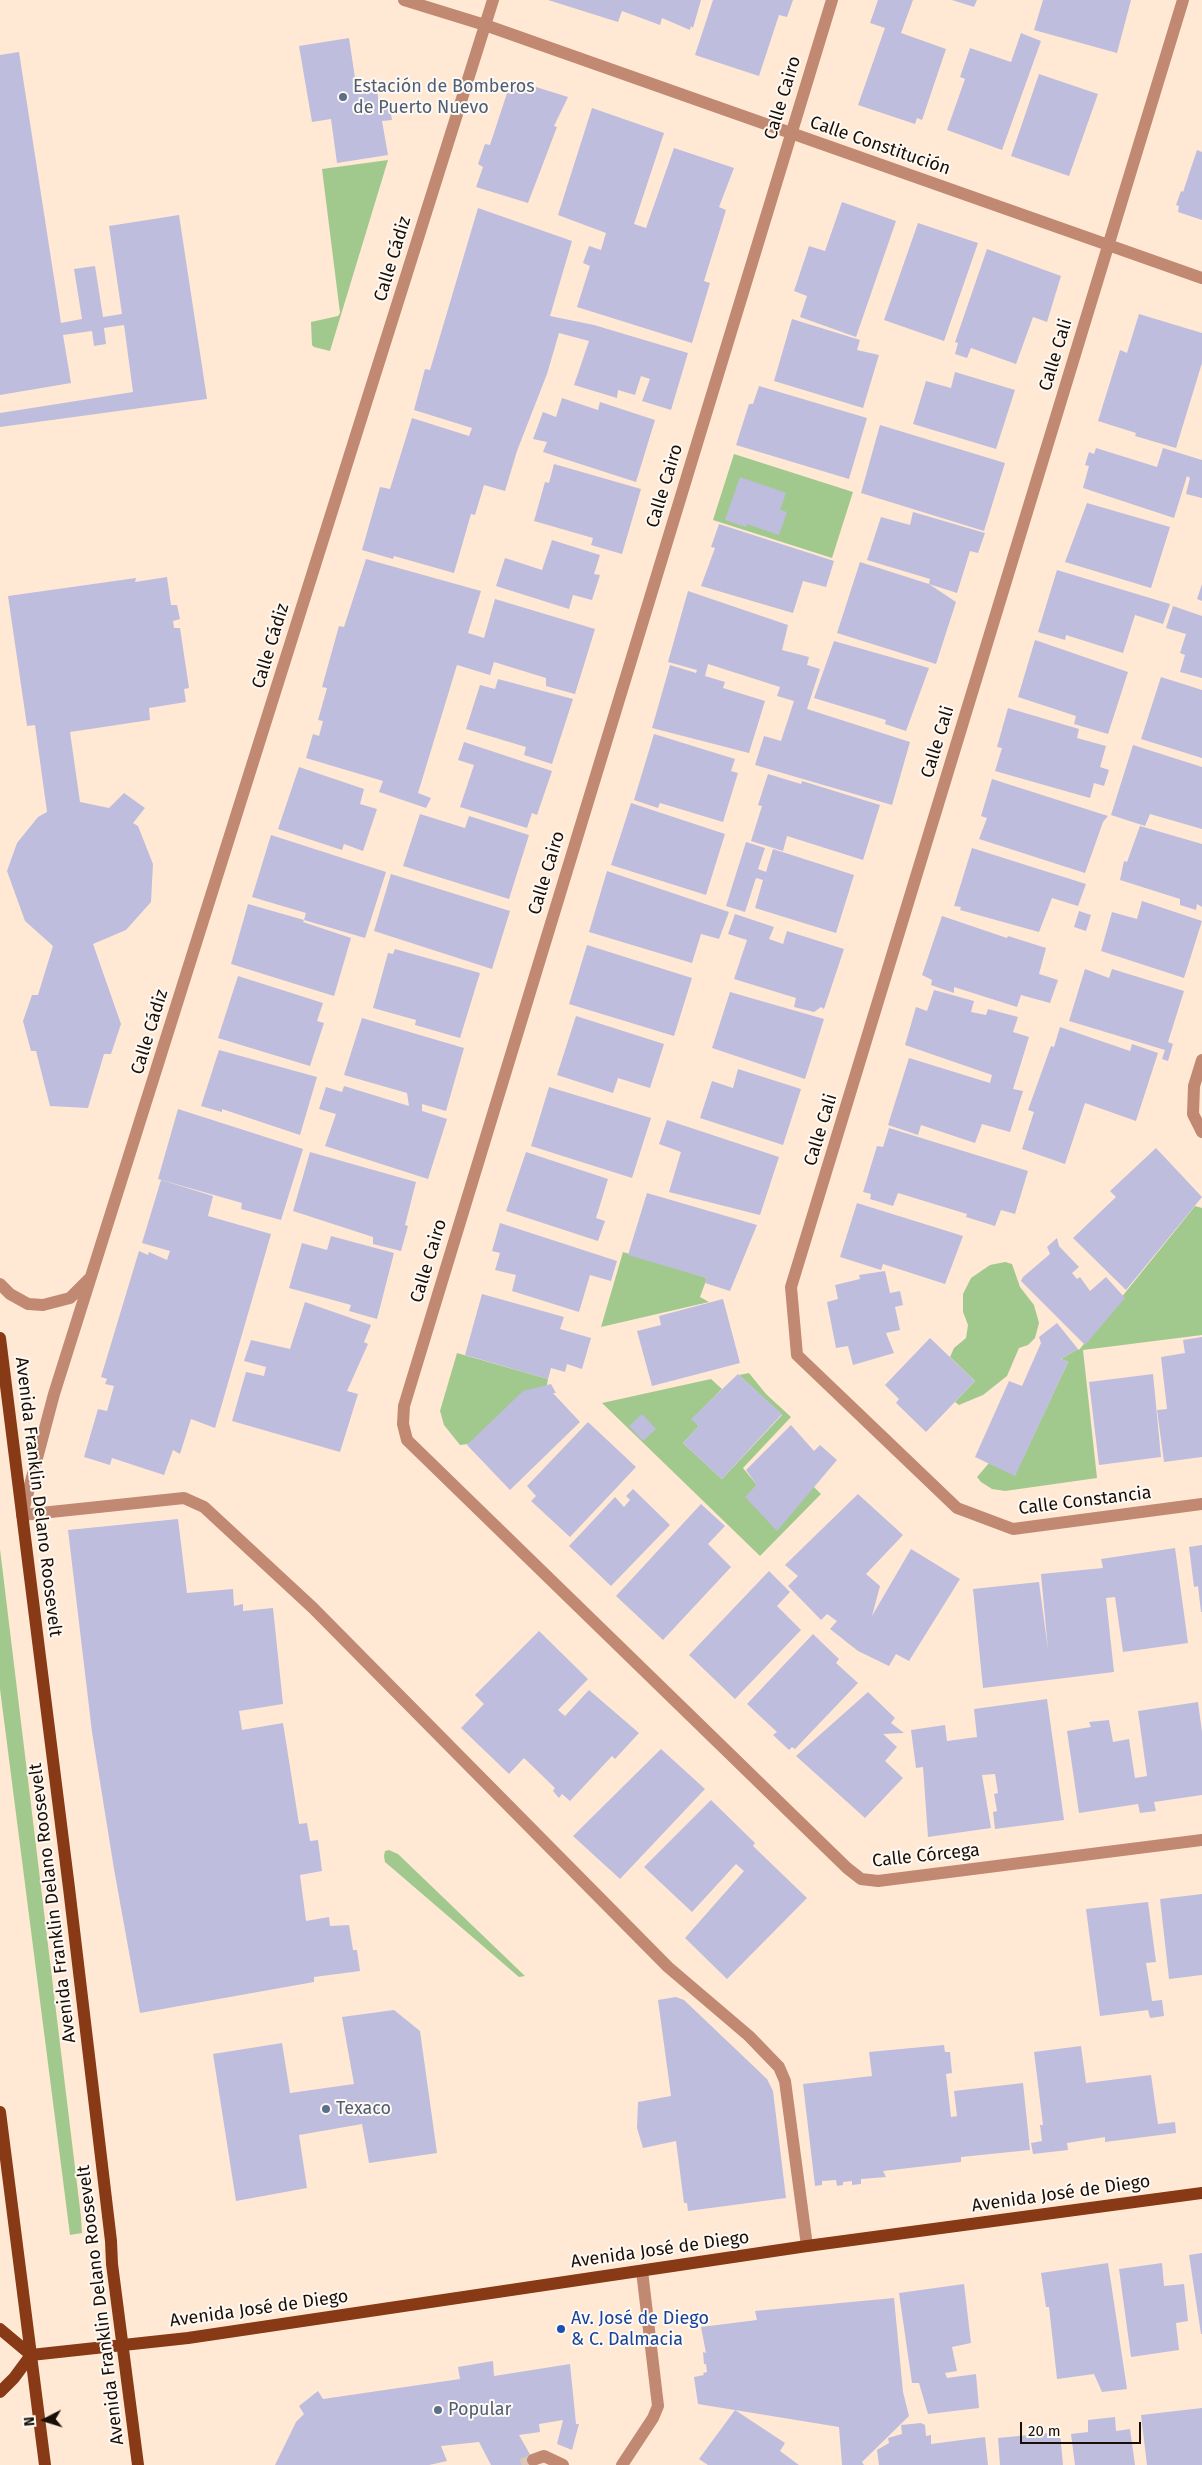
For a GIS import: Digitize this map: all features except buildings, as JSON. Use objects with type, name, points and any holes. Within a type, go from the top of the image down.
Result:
[{"type":"main road","name":"Avenida Franklin Delano Roosevelt","points":[[0,1338],[138,2465]]},
{"type":"main road","points":[[0,2112],[45,2465]]},
{"type":"main road","name":"Avenida José de Diego","points":[[31,2355],[124,2346],[807,2246],[1202,2193]]},
{"type":"main road","points":[[0,2330],[31,2355]]},
{"type":"main road","points":[[0,2392],[14,2378],[31,2355]]},
{"type":"street","name":"Calle Constitución","points":[[404,0],[485,26],[1202,278]]},
{"type":"street","name":"Calle Cádiz","points":[[22,1515],[54,1394],[493,0]]},
{"type":"street","name":"Calle Cairo","points":[[645,1671],[407,1440],[403,1424],[404,1406],[832,0]]},
{"type":"street","name":"Calle Cali","points":[[905,1458],[797,1355],[791,1287],[1107,245],[1184,0]]},
{"type":"street","points":[[1202,1060],[1194,1086],[1193,1114],[1202,1132]]},
{"type":"street","name":"Calle Cádiz","points":[[0,1284],[10,1294],[28,1304],[43,1305],[70,1298],[92,1276]]},
{"type":"street","name":"Calle Constancia","points":[[905,1458],[957,1508],[1013,1529],[1202,1504]]},
{"type":"street","points":[[22,1515],[184,1498],[204,1507],[313,1608],[668,1967],[749,2036],[779,2067],[785,2081],[807,2246]]},
{"type":"street","name":"Calle Córcega","points":[[645,1671],[847,1868],[861,1879],[878,1881],[1202,1840]]},
{"type":"street","points":[[622,2465],[653,2418],[658,2406],[642,2271]]},
{"type":"street","points":[[533,2460],[544,2456],[563,2465]]},
{"type":"green space","points":[[388,160],[330,351],[314,347],[312,345],[311,322],[338,316],[340,313],[322,169]]},
{"type":"green space","points":[[734,454],[853,492],[832,558],[713,520]]},
{"type":"green space","points":[[1195,1206],[1202,1208],[1202,1335],[1083,1350],[1097,1478],[1005,1491],[992,1489],[981,1482],[977,1477],[989,1463],[1015,1475],[1068,1362],[1061,1359],[1079,1350]]},
{"type":"green space","points":[[623,1252],[707,1278],[700,1297],[709,1302],[601,1327]]},
{"type":"green space","points":[[1005,1262],[1012,1264],[1020,1287],[1034,1305],[1039,1323],[1035,1338],[1028,1345],[1019,1348],[1007,1376],[983,1395],[959,1405],[955,1402],[975,1381],[950,1357],[954,1348],[966,1338],[968,1325],[963,1312],[963,1294],[971,1278],[990,1265]]},
{"type":"green space","points":[[457,1353],[548,1379],[547,1385],[468,1444],[460,1445],[444,1425],[440,1411]]},
{"type":"green space","points":[[749,1373],[766,1394],[791,1417],[743,1468],[757,1485],[746,1497],[814,1487],[821,1494],[760,1556],[602,1403],[711,1379],[722,1389],[692,1419],[699,1426],[683,1443],[722,1479],[782,1415],[739,1375]]},
{"type":"green space","points":[[0,1549],[81,2217],[82,2233],[70,2235],[0,1689]]},
{"type":"green space","points":[[389,1850],[398,1854],[525,1976],[519,1977],[385,1862],[385,1851]]},
{"type":"tunnel","points":[[522,2465],[533,2460]]},
{"type":"place","name":"Estación de Bomberos de Puerto Nuevo","points":[[343,97]]},
{"type":"place","name":"Texaco","points":[[326,2109]]},
{"type":"place","name":"Av. José de Diego & C. Dalmacia","points":[[561,2329]]},
{"type":"place","name":"Popular","points":[[438,2410]]}]
